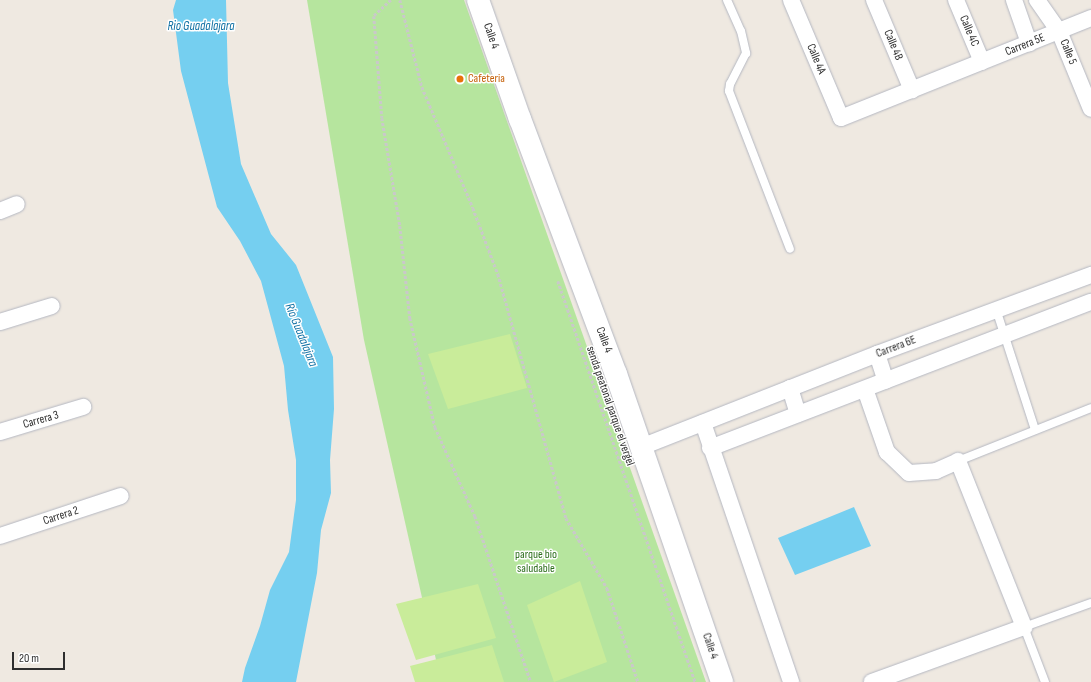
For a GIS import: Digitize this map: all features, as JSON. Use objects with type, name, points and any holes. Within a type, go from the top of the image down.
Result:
[{"type":"street","name":"Calle 4","points":[[478,0],[520,119],[616,374],[722,682]]},
{"type":"street","name":"Calle 4A","points":[[791,0],[841,118]]},
{"type":"street","name":"Calle 4B","points":[[874,0],[912,90]]},
{"type":"street","name":"Calle 4C","points":[[956,0],[982,62]]},
{"type":"street","points":[[1014,0],[1029,43]]},
{"type":"street","name":"Calle 5","points":[[1037,0],[1059,31],[1091,109]]},
{"type":"street","name":"Carrera 5E","points":[[841,118],[1091,18]]},
{"type":"street","points":[[0,211],[17,204]]},
{"type":"street","name":"Carrera 6E","points":[[641,447],[878,354],[1091,275]]},
{"type":"street","points":[[710,448],[1091,302]]},
{"type":"street","points":[[0,322],[52,306]]},
{"type":"street","points":[[878,354],[886,381]]},
{"type":"street","points":[[790,388],[798,414]]},
{"type":"street","points":[[865,389],[887,452],[909,473],[936,471],[958,461],[1024,627],[872,682]]},
{"type":"street","name":"Carrera 3","points":[[0,432],[83,408]]},
{"type":"street","points":[[702,423],[791,682]]},
{"type":"street","name":"Carrera 2","points":[[0,536],[121,496]]},
{"type":"lane","points":[[727,0],[741,31],[746,53],[730,84],[729,91],[790,249]]},
{"type":"lane","points":[[996,309],[1035,430]]},
{"type":"lane","points":[[958,461],[1091,408]]},
{"type":"lane","points":[[1045,682],[1024,627],[1091,603]]},
{"type":"path","points":[[391,0],[374,16],[382,118],[400,226],[410,318],[435,426],[475,516],[531,682]]},
{"type":"path","points":[[400,0],[422,87],[473,208],[498,274],[566,518],[607,588],[638,682]]},
{"type":"path","name":"senda peatonal parque el vergel","points":[[557,277],[694,682]]},
{"type":"green space","name":"parque bio saludable","points":[[307,0],[464,0],[706,682],[441,682],[364,340]]},
{"type":"green space","points":[[510,334],[527,388],[448,409],[428,354]]},
{"type":"green space","points":[[580,581],[607,662],[554,682],[527,605]]},
{"type":"green space","points":[[478,584],[496,638],[416,660],[396,604]]},
{"type":"green space","points":[[492,645],[504,682],[415,682],[410,666]]},
{"type":"water","name":"Rio Guadalajara","points":[[176,0],[226,0],[228,83],[241,164],[271,234],[296,265],[333,357],[334,409],[330,460],[331,493],[321,530],[317,573],[296,682],[242,682],[245,668],[260,626],[270,590],[289,552],[296,500],[296,460],[288,410],[284,366],[261,281],[240,241],[217,207],[181,71],[173,10]]},
{"type":"water","points":[[854,507],[871,546],[795,575],[778,538]]},
{"type":"place","name":"Cafeteria","points":[[460,79]]},
{"type":"water label","name":"Río Guadalajara","points":[[301,335]]}]
